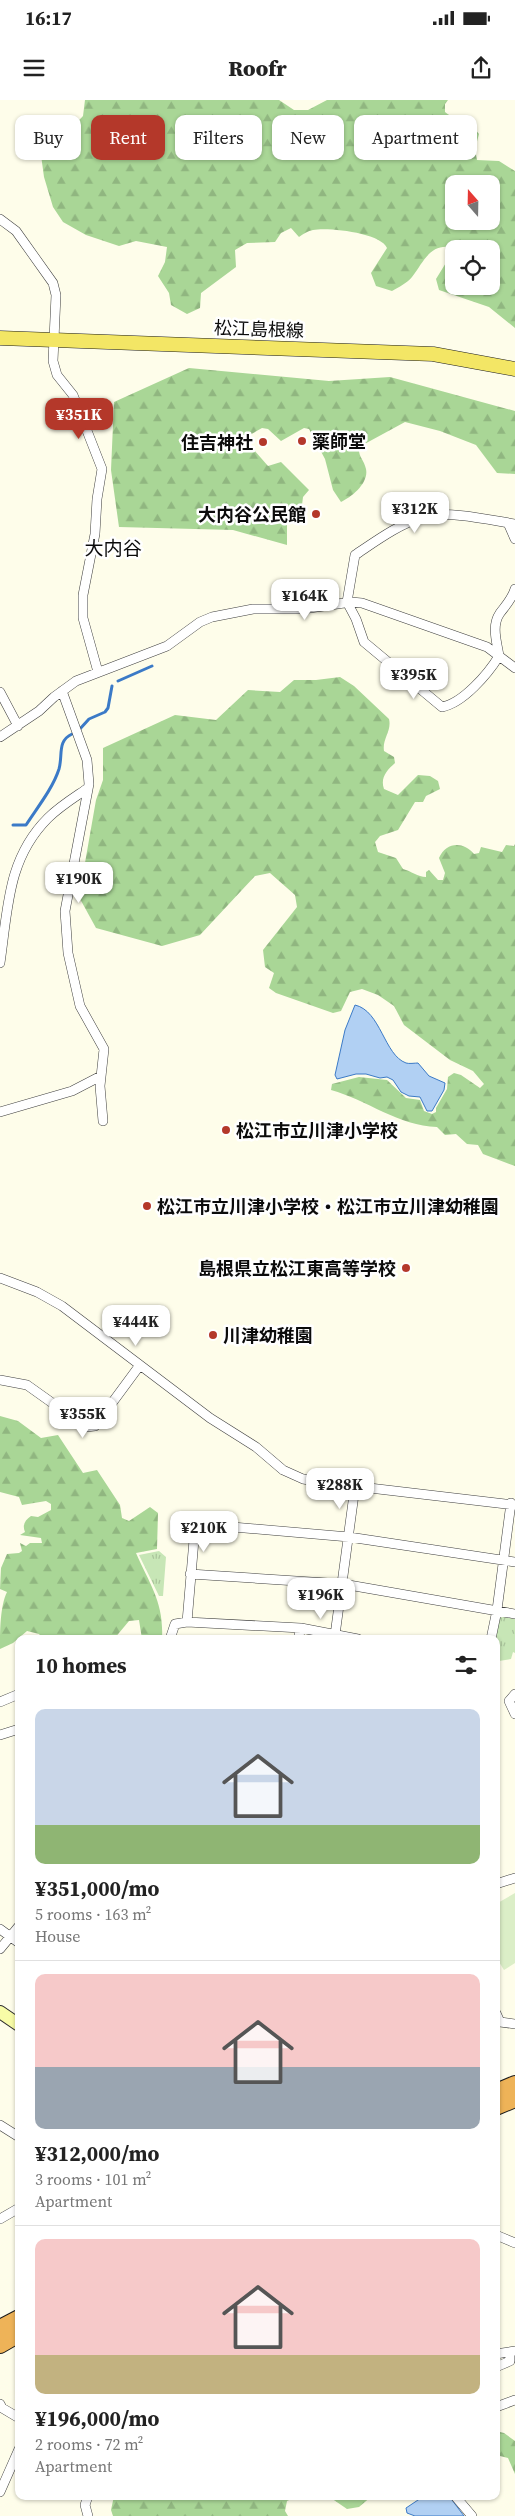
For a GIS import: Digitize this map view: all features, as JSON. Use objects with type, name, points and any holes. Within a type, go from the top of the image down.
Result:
[{"type":"highway","points":[[500,2090],[515,2084]]},
{"type":"highway","points":[[500,2105],[515,2099]]},
{"type":"highway","points":[[0,2328],[15,2320]]},
{"type":"highway","points":[[0,2345],[15,2336]]},
{"type":"main road","name":"松江島根線","points":[[0,338],[433,354],[515,369]]},
{"type":"street","points":[[0,219],[16,231],[53,283],[56,295],[53,361],[56,375],[73,395],[102,469],[97,499],[95,534],[83,595],[83,618],[98,672]]},
{"type":"street","points":[[515,539],[511,524],[444,515],[429,516],[416,520],[386,535],[356,555],[347,602],[356,619],[364,642],[442,707],[458,699],[482,679],[499,656],[495,625],[499,614],[512,597],[515,589]]},
{"type":"street","points":[[4,734],[18,726],[62,691],[98,672],[127,663],[166,646],[200,622],[212,617],[253,610],[303,609],[347,602],[362,604],[487,647],[515,668]]},
{"type":"street","points":[[62,691],[87,760],[88,788],[65,911],[68,953],[80,1006],[104,1049],[101,1076],[103,1122]]},
{"type":"street","points":[[0,692],[18,726]]},
{"type":"street","points":[[0,963],[14,870],[29,840],[49,817],[88,788]]},
{"type":"street","points":[[0,1112],[72,1091],[101,1076]]},
{"type":"street","points":[[0,1278],[56,1302],[210,1418],[256,1447],[283,1470],[303,1479],[355,1487],[513,1504],[492,1635]]},
{"type":"street","points":[[0,1380],[27,1385],[86,1427],[95,1426],[140,1364]]},
{"type":"street","points":[[171,1635],[175,1624],[188,1622],[300,1628],[335,1635],[355,1487]]},
{"type":"street","points":[[188,1622],[190,1574],[195,1528],[198,1524],[348,1537],[515,1562]]},
{"type":"street","points":[[190,1574],[343,1584],[515,1614]]},
{"type":"street","points":[[299,1635],[300,1628]]},
{"type":"street","points":[[515,1694],[509,1701],[515,1714]]},
{"type":"street","points":[[0,1702],[15,1696]]},
{"type":"street","points":[[0,1736],[15,1730]]},
{"type":"street","points":[[500,1883],[515,1878]]},
{"type":"street","points":[[0,1929],[15,1941]]},
{"type":"street","points":[[0,1949],[15,1930]]},
{"type":"street","points":[[0,2012],[15,2022]]},
{"type":"street","points":[[500,2022],[515,2024]]},
{"type":"street","points":[[0,2125],[15,2134]]},
{"type":"street","points":[[0,2219],[15,2210]]},
{"type":"street","points":[[500,2237],[515,2243]]},
{"type":"street","points":[[500,2353],[513,2351],[510,2361],[500,2365]]},
{"type":"street","points":[[500,2406],[515,2400]]},
{"type":"street","points":[[0,2404],[2,2408],[15,2416]]},
{"type":"street","points":[[0,2492],[15,2458]]},
{"type":"street","points":[[87,2500],[85,2505],[88,2516]]},
{"type":"street","points":[[459,2500],[472,2516]]},
{"type":"green space","points":[[85,100],[279,100],[294,110],[308,110],[327,100],[448,100],[445,104],[445,112],[450,115],[354,115],[354,160],[499,161],[515,171],[515,328],[489,307],[454,295],[500,295],[500,240],[445,240],[445,247],[431,252],[410,279],[392,291],[376,286],[371,273],[387,248],[383,243],[375,238],[354,232],[330,229],[313,230],[299,237],[291,228],[281,233],[275,242],[247,243],[235,250],[236,267],[201,293],[200,308],[187,314],[171,305],[169,293],[158,276],[165,262],[167,247],[136,241],[119,246],[86,235],[63,222],[53,207],[44,177],[42,160],[81,160],[81,118]]},
{"type":"green space","points":[[445,264],[445,292],[439,290],[436,279]]},
{"type":"green space","points":[[189,368],[329,381],[390,377],[515,411],[515,474],[497,473],[476,445],[440,431],[405,422],[359,447],[359,453],[366,469],[365,479],[355,493],[341,502],[333,490],[325,459],[309,429],[304,428],[281,441],[268,429],[262,428],[248,436],[248,443],[268,466],[281,462],[309,490],[303,497],[302,505],[287,511],[287,545],[233,530],[119,527],[111,470],[114,402]]},
{"type":"green space","points":[[340,677],[354,686],[389,719],[390,723],[384,743],[384,751],[394,757],[395,763],[385,774],[383,781],[384,789],[398,795],[418,775],[430,776],[438,781],[440,789],[426,796],[423,802],[415,802],[398,830],[380,836],[375,842],[378,852],[396,858],[403,869],[426,877],[426,872],[429,870],[438,880],[443,880],[445,873],[439,858],[450,846],[460,845],[474,854],[479,853],[481,847],[502,852],[506,845],[514,846],[515,844],[515,1166],[483,1154],[478,1145],[467,1144],[456,1134],[445,1135],[437,1127],[409,1122],[331,1090],[332,1084],[359,1077],[387,1080],[406,1098],[420,1100],[424,1111],[432,1114],[436,1112],[436,1108],[447,1089],[448,1077],[454,1073],[461,1075],[480,1088],[484,1084],[473,1071],[450,1060],[404,1025],[394,1006],[378,995],[362,989],[350,992],[341,1011],[333,1013],[276,993],[269,988],[274,973],[265,967],[263,950],[297,907],[295,895],[270,873],[255,876],[200,935],[162,946],[96,928],[79,897],[96,800],[103,780],[103,748],[175,715],[216,720],[248,690],[280,692],[294,680]]},
{"type":"green space","points":[[0,1416],[18,1421],[41,1438],[58,1435],[83,1473],[97,1470],[120,1505],[122,1518],[129,1521],[150,1507],[158,1513],[157,1549],[136,1553],[155,1594],[161,1614],[162,1635],[141,1635],[139,1620],[129,1621],[117,1635],[40,1635],[27,1631],[22,1635],[15,1635],[15,1641],[0,1649],[0,1627],[7,1592],[0,1589],[1,1568],[7,1554],[22,1551],[20,1543],[26,1546],[30,1543],[42,1543],[41,1538],[20,1535],[25,1532],[24,1525],[27,1519],[31,1516],[38,1517],[51,1510],[51,1504],[46,1501],[22,1505],[19,1497],[0,1492]]},
{"type":"green space","points":[[159,1551],[166,1557],[163,1596],[159,1596],[139,1555]]},
{"type":"green space","points":[[499,1618],[515,1619],[515,1653],[513,1652],[511,1659],[500,1661],[500,1635],[497,1635]]},
{"type":"green space","points":[[515,1893],[515,1963],[504,1970],[500,1964],[500,1902]]},
{"type":"green space","points":[[500,2432],[515,2441],[515,2474],[508,2458],[500,2456]]},
{"type":"green space","points":[[113,2500],[289,2500],[287,2501],[285,2511],[288,2516],[113,2516],[111,2510]]},
{"type":"green space","points":[[334,2500],[367,2500],[359,2507],[347,2509]]},
{"type":"water","points":[[355,1005],[371,1015],[392,1051],[399,1058],[406,1063],[418,1063],[429,1076],[445,1083],[444,1090],[432,1111],[427,1111],[420,1097],[409,1096],[401,1092],[393,1080],[387,1077],[380,1078],[366,1074],[356,1074],[337,1079],[335,1075],[345,1030]]},
{"type":"water","points":[[418,2500],[452,2500],[464,2516],[415,2516],[407,2513],[406,2508]]},
{"type":"waterway","points":[[118,681],[152,666]]},
{"type":"waterway","points":[[79,730],[89,719],[105,712],[108,708],[112,686]]},
{"type":"waterway","points":[[13,825],[26,825],[44,798],[59,769],[62,744],[72,734]]},
{"type":"place","name":"薬師堂","points":[[302,441]]},
{"type":"place","name":"住吉神社","points":[[263,442]]},
{"type":"place","name":"大内谷公民館","points":[[316,514]]},
{"type":"place","name":"松江市立川津小学校","points":[[226,1130]]},
{"type":"place","name":"松江市立川津小学校・松江市立川津幼稚園","points":[[147,1206]]},
{"type":"place","name":"島根県立松江東高等学校","points":[[406,1268]]},
{"type":"place","name":"川津幼稚園","points":[[213,1335]]},
{"type":"district","name":"大内谷","points":[[113,548]]}]
